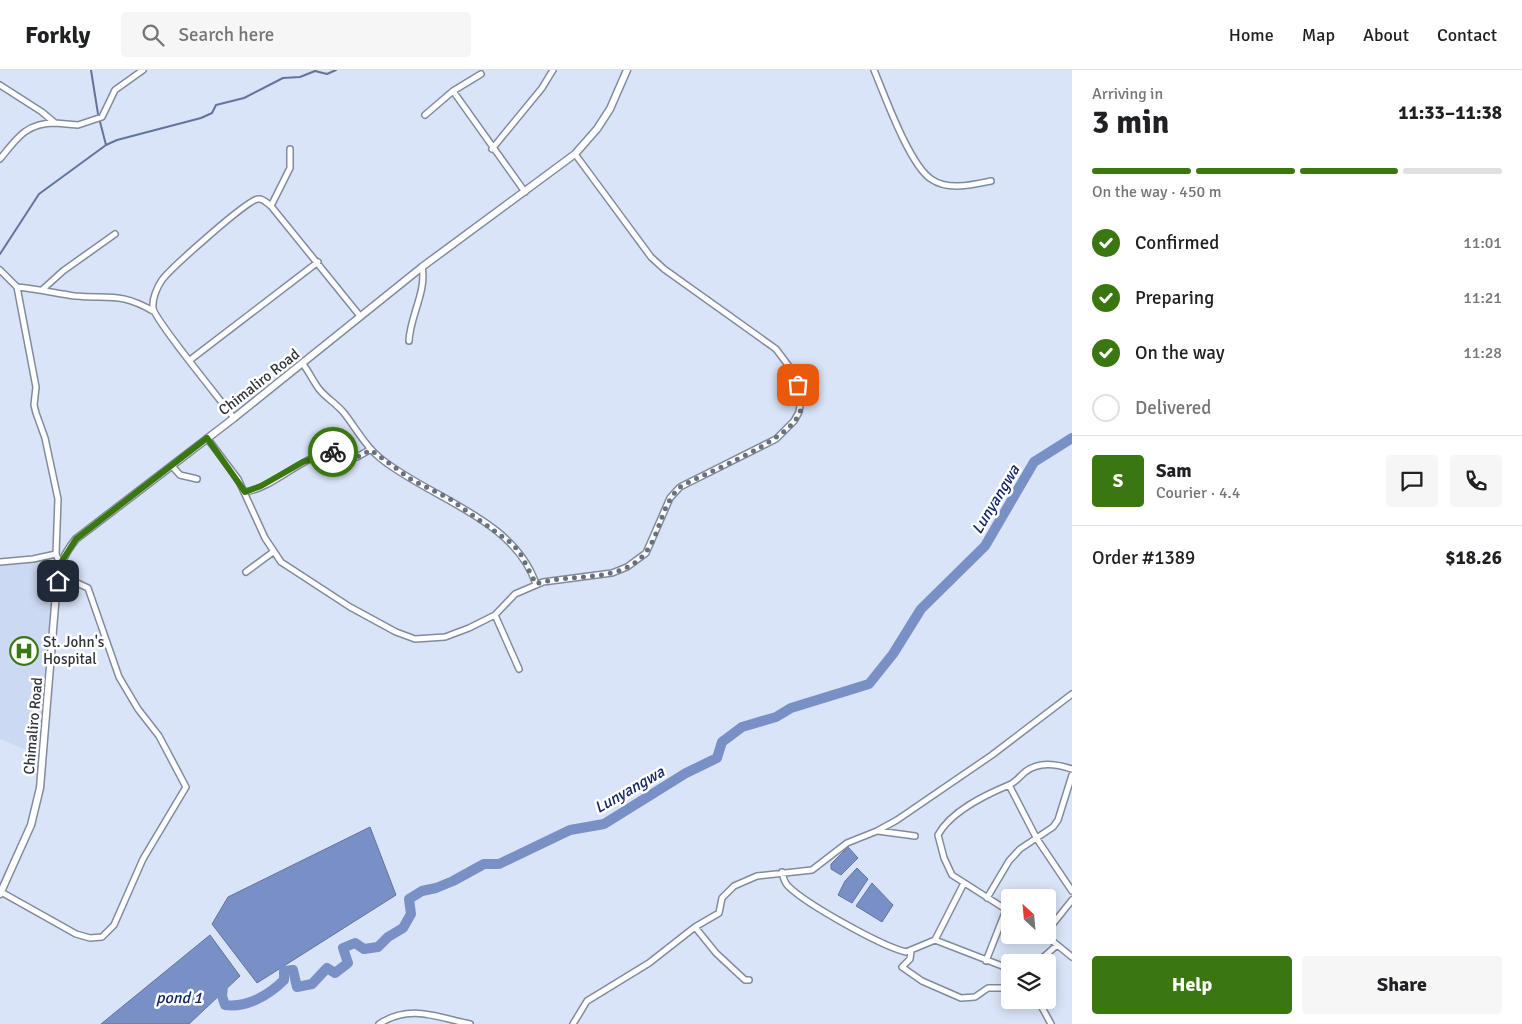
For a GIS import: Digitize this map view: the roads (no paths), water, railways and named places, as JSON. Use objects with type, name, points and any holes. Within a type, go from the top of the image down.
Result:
[{"type":"street","points":[[0,159],[19,136],[41,123],[78,125],[100,118],[115,90],[143,70]]},
{"type":"street","points":[[492,149],[542,88],[553,70]]},
{"type":"street","name":"Chimaliro Road","points":[[0,893],[31,825],[40,788],[60,564],[76,539],[303,364],[422,267],[575,154],[597,129],[610,109],[627,70]]},
{"type":"street","points":[[874,70],[912,154],[920,169],[931,180],[947,185],[965,187],[991,181]]},
{"type":"street","points":[[425,115],[452,90],[481,74]]},
{"type":"street","points":[[0,85],[42,112],[55,123]]},
{"type":"street","points":[[452,90],[492,149],[525,192]]},
{"type":"street","points":[[270,206],[290,168],[290,149]]},
{"type":"street","points":[[207,438],[245,492],[273,552],[281,562],[350,607],[396,632],[415,639],[445,638],[494,615],[515,594],[536,584],[612,573],[636,561],[646,553],[670,498],[680,487],[776,439],[800,412],[801,399],[791,369],[776,350],[664,269],[651,257],[575,154]]},
{"type":"street","points":[[153,311],[155,293],[163,279],[208,236],[257,198],[264,200],[270,206],[318,262],[360,316]]},
{"type":"street","points":[[42,290],[63,271],[115,234]]},
{"type":"street","points":[[190,360],[318,262]]},
{"type":"street","points":[[409,341],[411,319],[424,281],[422,267]]},
{"type":"street","points":[[0,270],[18,287],[94,298],[119,296],[137,302],[153,311],[234,418]]},
{"type":"street","points":[[18,287],[36,387],[34,405],[45,438],[58,500],[56,554],[60,564]]},
{"type":"street","points":[[303,364],[319,389],[342,411],[357,434],[371,450],[412,480],[450,499],[510,542],[522,557],[536,584]]},
{"type":"street","points":[[245,492],[261,486],[300,464],[328,453],[339,450],[357,457],[371,450]]},
{"type":"street","points":[[172,466],[180,475],[197,479]]},
{"type":"street","points":[[246,572],[273,552]]},
{"type":"street","points":[[0,562],[33,559],[56,554]]},
{"type":"street","points":[[0,893],[76,934],[90,938],[102,937],[114,925],[142,859],[186,788],[159,736],[138,709],[118,677],[88,588],[75,582],[58,581]]},
{"type":"street","points":[[494,615],[519,669]]},
{"type":"street","points":[[573,1024],[587,1001],[649,963],[695,927],[719,913],[722,898],[734,886],[757,876],[812,870],[847,843],[877,831],[992,755],[1072,694]]},
{"type":"street","points":[[1001,906],[964,883],[949,869],[938,835],[942,828],[956,816],[985,796],[1009,785],[1025,772],[1040,766],[1055,764],[1072,769]]},
{"type":"street","points":[[988,898],[1009,861],[1020,849],[1053,827],[1058,820],[1072,774]]},
{"type":"street","points":[[1009,785],[1036,839],[1072,891]]},
{"type":"street","points":[[877,831],[915,836]]},
{"type":"street","points":[[782,872],[786,884],[813,904],[886,945],[899,950],[911,951],[935,940],[964,883]]},
{"type":"street","points":[[1056,920],[1072,900]]},
{"type":"street","points":[[695,927],[716,953],[744,979],[749,980]]},
{"type":"street","points":[[986,960],[1001,927]]},
{"type":"street","points":[[935,940],[1001,966]]},
{"type":"street","points":[[1046,954],[1057,944],[1072,957]]},
{"type":"street","points":[[911,951],[910,959],[902,967],[922,981],[962,998],[975,998],[988,988],[1001,988]]},
{"type":"street","points":[[1043,1009],[1051,1024]]},
{"type":"street","points":[[379,1024],[390,1017],[414,1012],[470,1024]]},
{"type":"water","points":[[370,827],[396,895],[257,983],[212,924],[228,897]]},
{"type":"water","points":[[848,847],[858,858],[841,875],[831,869],[831,864]]},
{"type":"water","points":[[857,868],[868,879],[852,903],[838,895],[845,881]]},
{"type":"water","points":[[872,883],[893,905],[882,922],[856,906]]},
{"type":"water","name":"pond 1","points":[[210,935],[240,976],[189,1024],[101,1024]]},
{"type":"waterway","points":[[91,70],[98,114],[106,145]]},
{"type":"waterway","points":[[0,254],[39,194],[106,145],[117,140],[201,118],[212,113],[216,105],[244,98],[283,78],[300,77],[315,71],[327,74],[336,70]]},
{"type":"waterway","name":"Lunyangwa","points":[[217,983],[223,986],[222,996],[225,1005],[249,1002],[272,991],[284,980],[284,971],[293,970],[297,987],[312,984],[327,968],[335,973],[348,963],[343,948],[355,943],[364,949],[378,947],[388,937],[403,928],[411,914],[409,899],[422,891],[453,881],[484,864],[499,864],[570,830],[604,824],[686,773],[717,758],[722,742],[742,727],[776,717],[791,708],[869,684],[893,654],[921,609],[985,546],[1034,462],[1072,438]]},
{"type":"place","name":"St. John's Hospital","points":[[24,651]]}]
